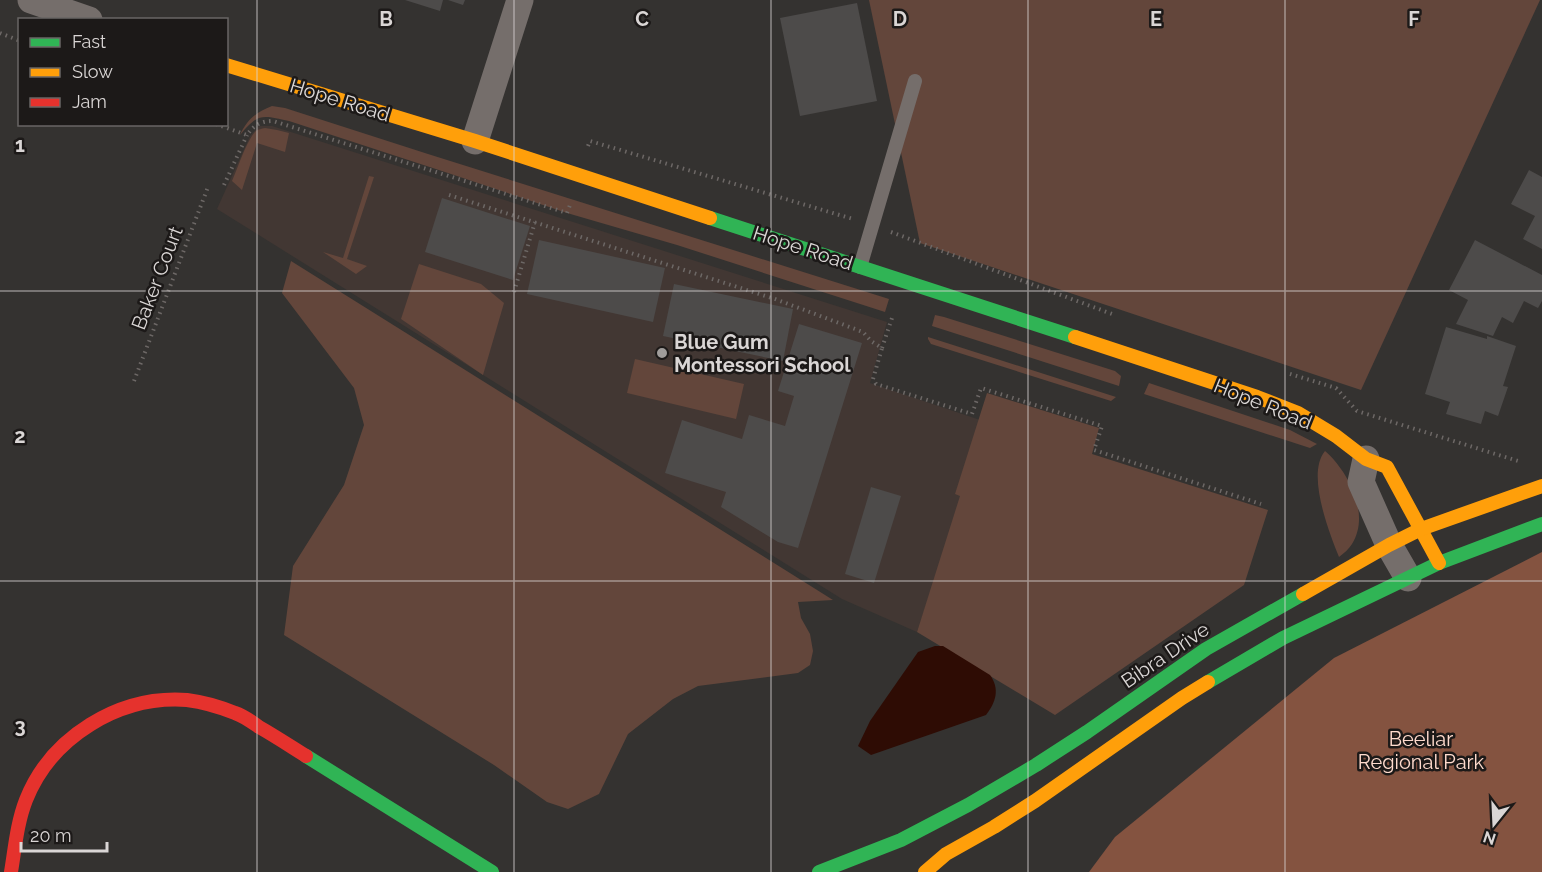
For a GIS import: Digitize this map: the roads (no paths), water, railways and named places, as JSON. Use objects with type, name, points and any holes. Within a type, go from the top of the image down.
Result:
[{"type":"street","points":[[31,0],[83,18]]},
{"type":"street","points":[[475,141],[520,0]]},
{"type":"street","name":"Hope Road","points":[[228,66],[475,141],[1257,398],[1298,414],[1336,436],[1366,459],[1387,467],[1440,563]]},
{"type":"street","points":[[1366,459],[1361,482],[1389,545],[1408,578]]},
{"type":"street","name":"Bibra Drive","points":[[819,872],[901,840],[978,799],[1044,760],[1206,649],[1389,545],[1421,529],[1542,486]]},
{"type":"street","points":[[925,872],[946,854],[1035,801],[1182,698],[1283,638],[1440,563],[1542,524]]},
{"type":"street","points":[[11,872],[26,801],[41,772],[60,747],[85,726],[114,711],[144,702],[177,700],[209,704],[239,714],[492,872]]},
{"type":"lane","points":[[860,267],[915,81]]},
{"type":"place","name":"Blue Gum Montessori School","points":[[662,353]]},
{"type":"park label","name":"Beeliar Regional Park","points":[[1421,750]]}]
